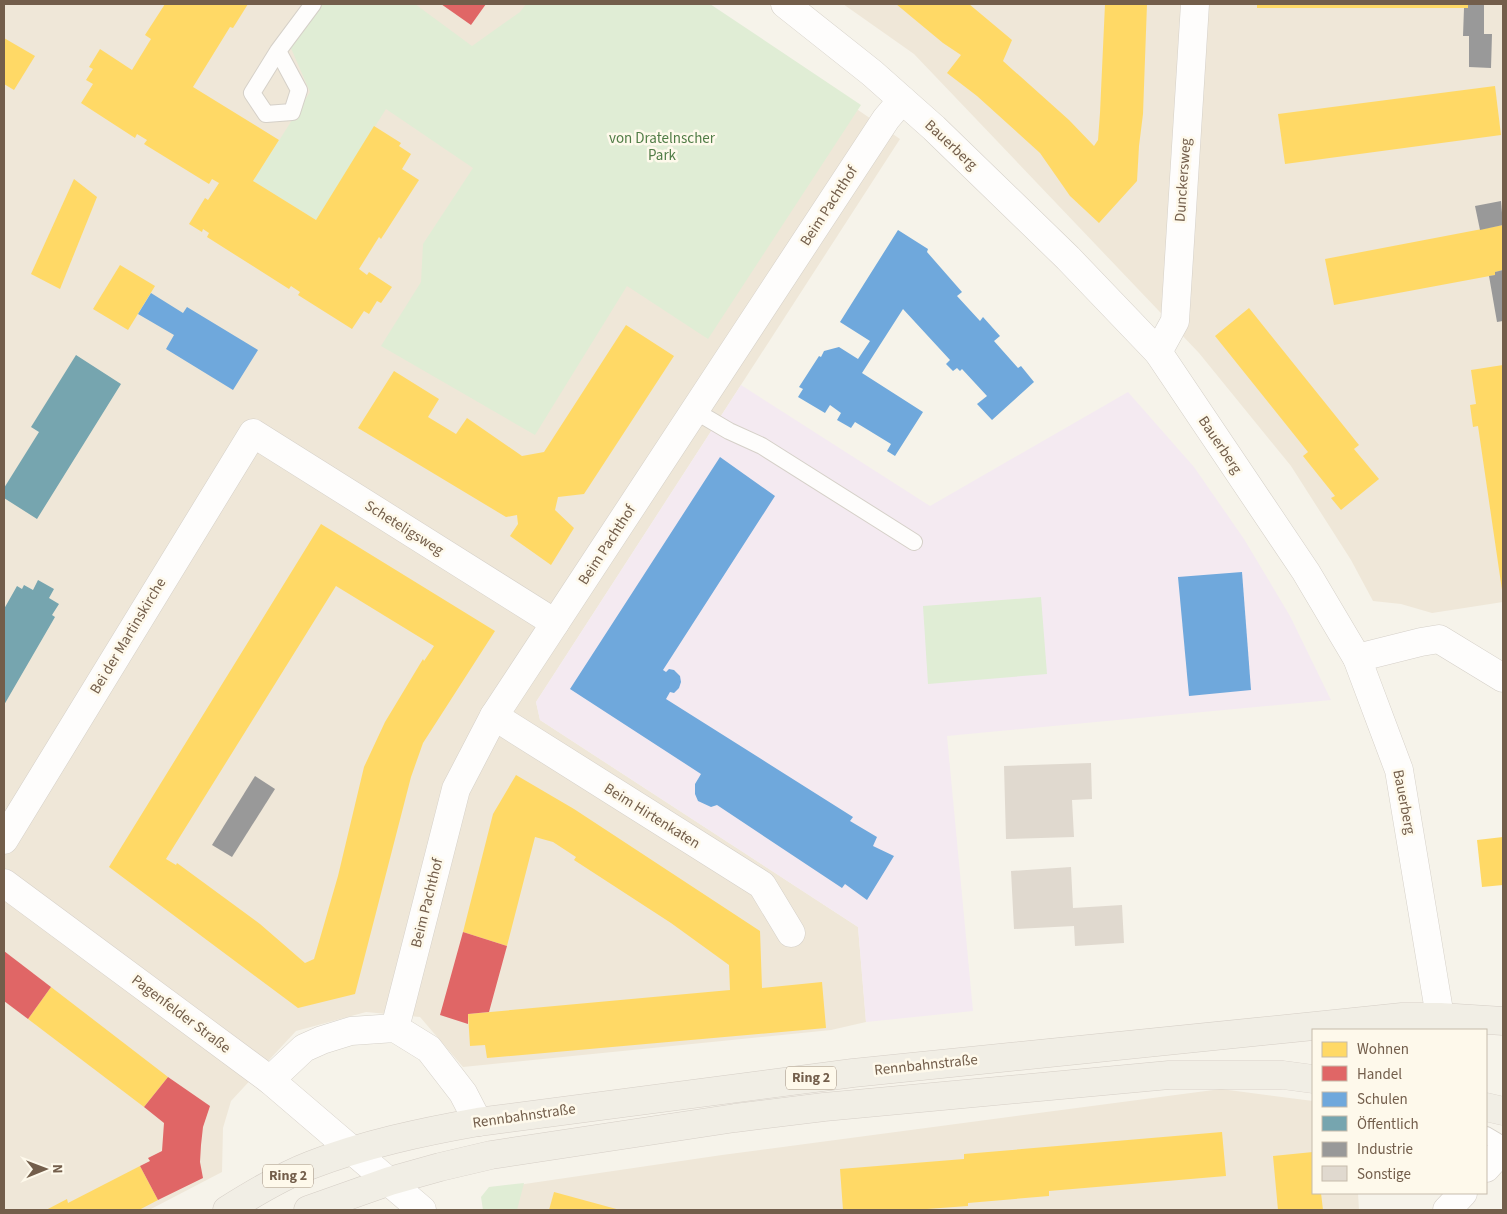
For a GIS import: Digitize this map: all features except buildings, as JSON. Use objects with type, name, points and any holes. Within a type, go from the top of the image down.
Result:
[{"type":"main road","name":"Rennbahnstraße","points":[[353,1150],[434,1130],[478,1122],[853,1073],[1402,1017],[1440,1016],[1503,1021]]},
{"type":"main road","name":"Ring 2","points":[[308,1210],[390,1181],[491,1155],[735,1118],[824,1107],[1169,1075],[1283,1075],[1312,1079]]},
{"type":"main road","points":[[1487,1107],[1503,1111]]},
{"type":"main road","name":"Ring 2","points":[[227,1210],[264,1188],[310,1165],[353,1150]]},
{"type":"street","name":"Bauerberg","points":[[785,4],[872,73],[934,128],[1068,258],[1158,352],[1306,572],[1356,658],[1399,770],[1440,1016]]},
{"type":"street","name":"Dunckersweg","points":[[1158,352],[1175,321],[1195,4]]},
{"type":"street","name":"Beim Pachthof","points":[[395,1028],[456,789],[494,716],[886,120],[902,100]]},
{"type":"street","name":"Scheteligsweg","points":[[253,433],[556,623]]},
{"type":"street","name":"Bei der Martinskirche","points":[[4,840],[253,433]]},
{"type":"street","points":[[1356,658],[1421,642],[1439,640],[1503,678]]},
{"type":"street","name":"Beim Hirtenkaten","points":[[494,716],[762,885],[791,933]]},
{"type":"street","name":"Pagenfelder Straße","points":[[4,883],[270,1080],[422,1210]]},
{"type":"street","points":[[270,1080],[304,1048],[322,1040],[351,1031],[395,1028],[429,1049],[463,1094],[478,1122]]},
{"type":"street","points":[[1487,1167],[1503,1149]]},
{"type":"street","points":[[1447,1210],[1462,1194]]},
{"type":"lane","points":[[278,51],[313,4]]},
{"type":"lane","points":[[695,411],[729,431],[762,446],[914,542]]},
{"type":"lane","points":[[1487,1136],[1503,1145]]},
{"type":"shaded area","points":[[4,4],[705,4],[900,139],[536,702],[540,720],[858,927],[866,1022],[831,1030],[463,1067],[420,1017],[366,1012],[296,1031],[231,1101],[223,1128],[222,1172],[149,1210],[4,1210]]},
{"type":"shaded area","points":[[843,4],[1503,4],[1503,602],[1432,613],[1401,604],[1373,601],[1351,560],[1291,466],[1199,353],[914,54]]},
{"type":"shaded area","points":[[741,385],[930,506],[1128,392],[1194,467],[1244,539],[1290,616],[1331,700],[947,736],[973,1011],[866,1022],[858,927],[540,720],[536,702]]},
{"type":"shaded area","points":[[1221,1089],[1312,1101],[1312,1194],[1358,1194],[1359,1210],[492,1210],[511,1186],[722,1155]]},
{"type":"green space","name":"von Dratelnscher Park","points":[[322,4],[415,4],[472,46],[520,12],[526,4],[710,4],[861,105],[708,339],[627,286],[535,435],[381,346],[421,282],[423,244],[473,168],[386,109],[316,220],[253,181],[310,92],[290,46]]},
{"type":"green space","points":[[1041,597],[1047,674],[928,684],[923,606]]},
{"type":"green space","points":[[524,1183],[517,1210],[483,1210],[481,1197],[489,1187]]}]
